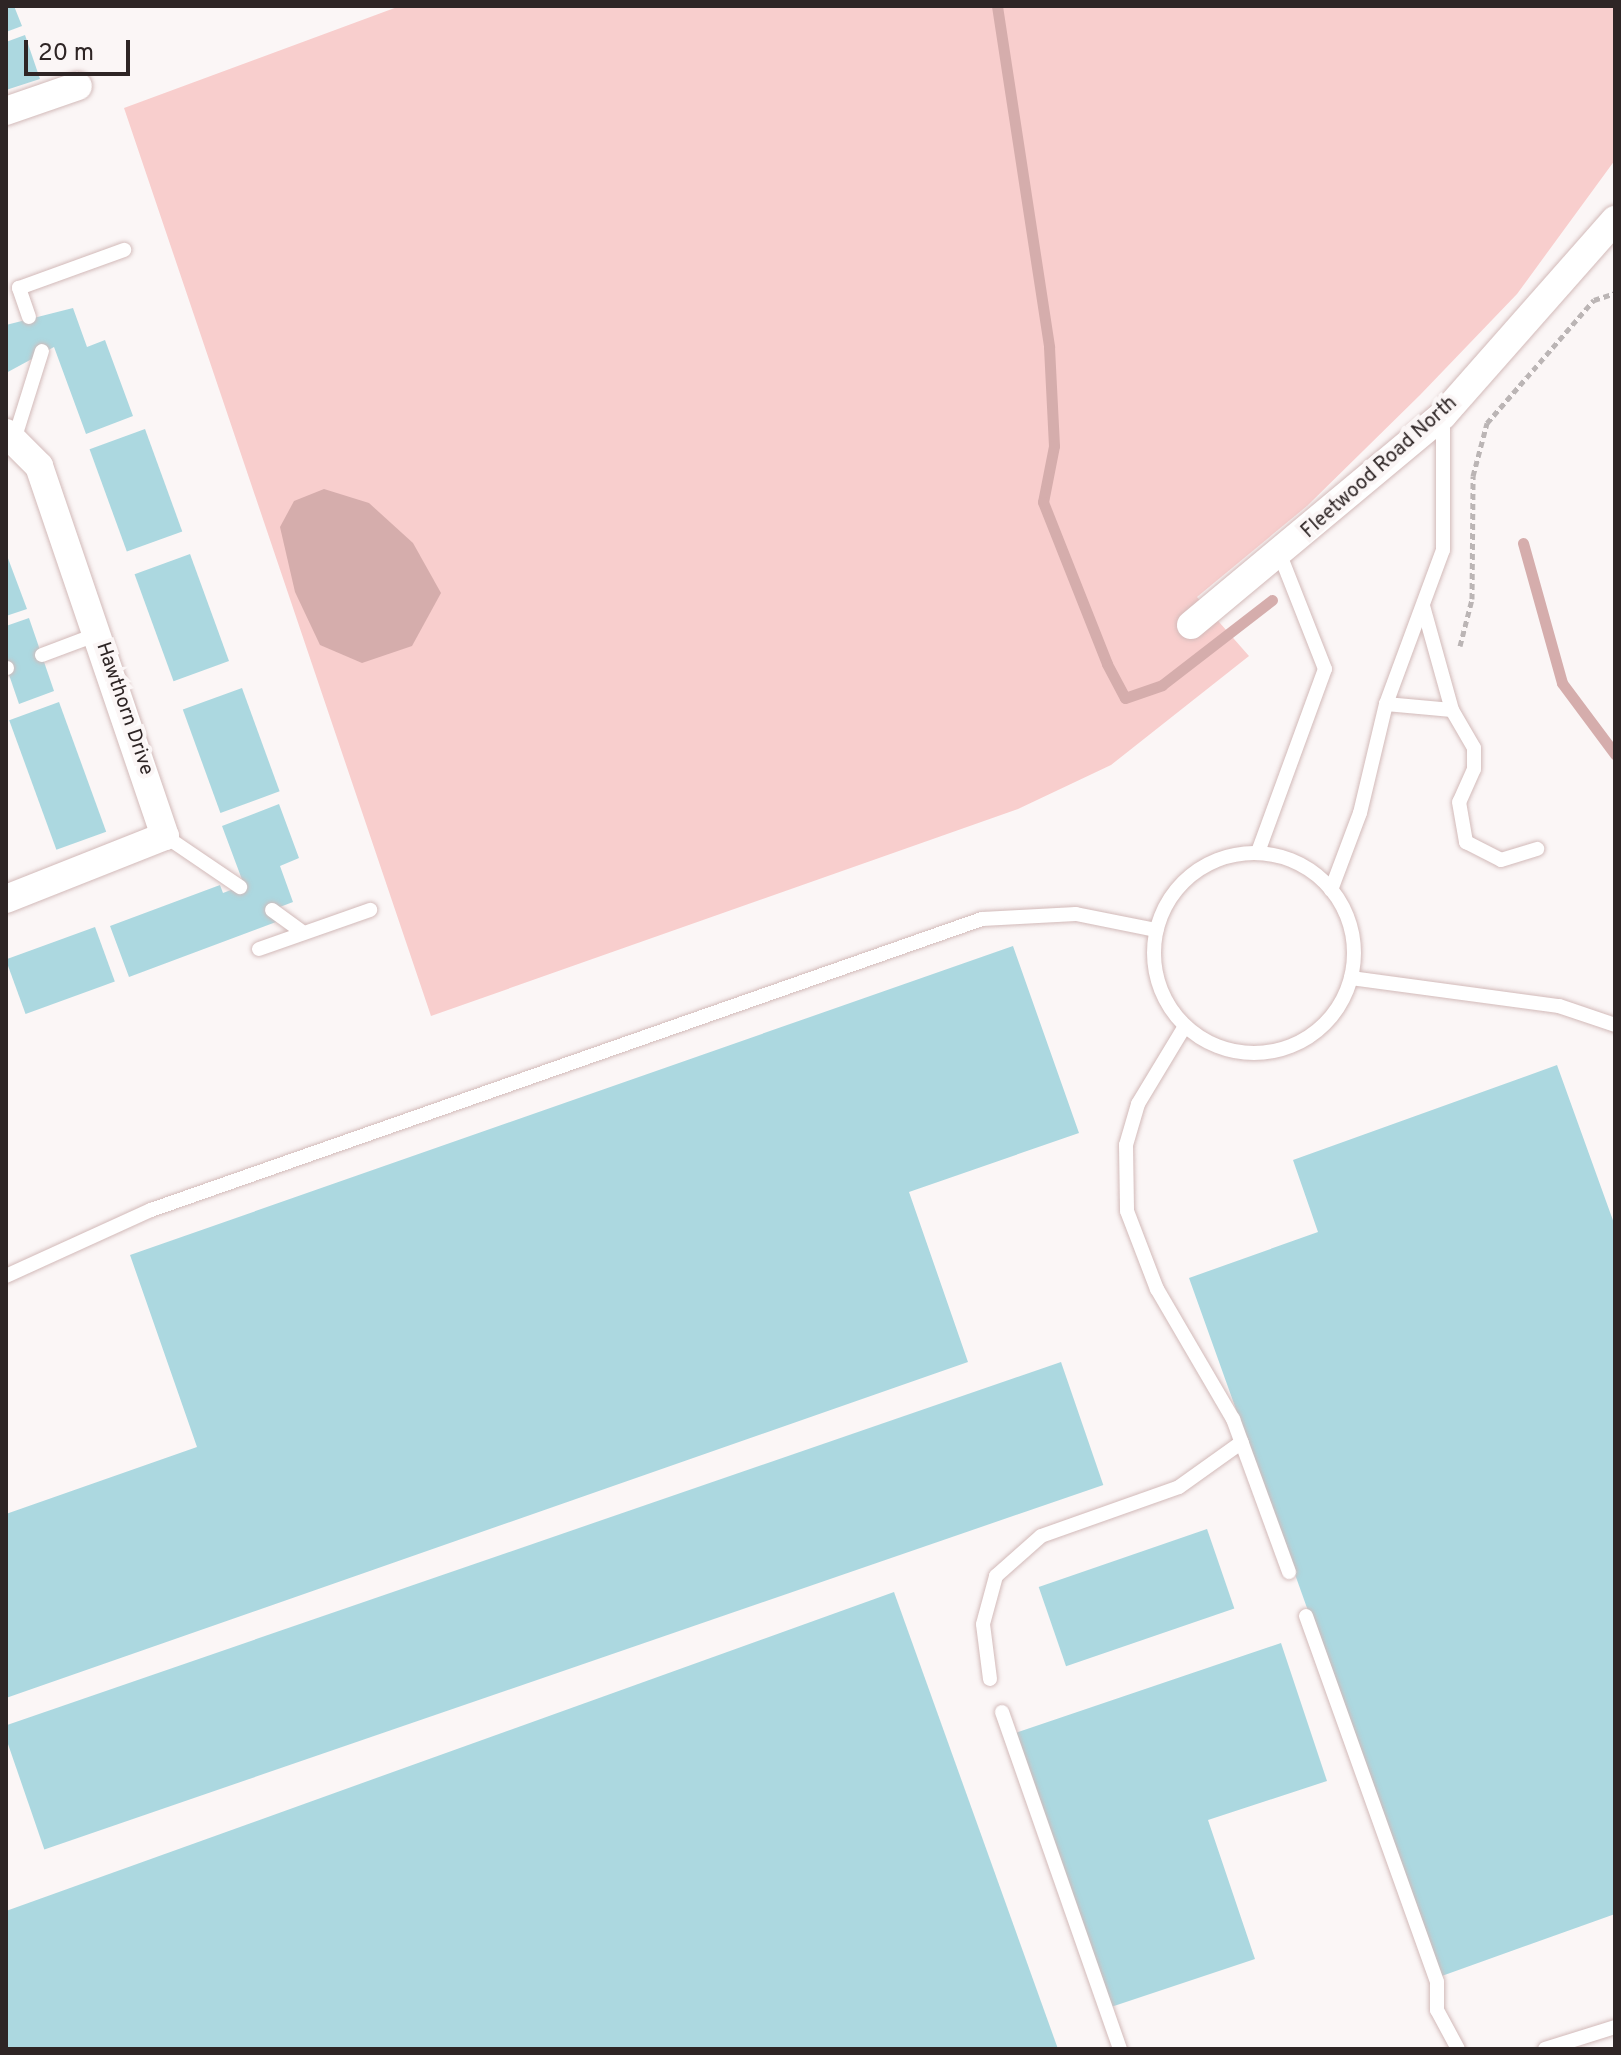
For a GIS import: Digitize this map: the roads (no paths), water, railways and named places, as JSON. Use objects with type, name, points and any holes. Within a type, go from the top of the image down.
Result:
[{"type":"street","points":[[6,111],[78,86]]},
{"type":"street","name":"Fleetwood Road North","points":[[1191,625],[1280,555],[1443,415],[1612,231]]},
{"type":"street","name":"Hawthorn Drive","points":[[10,435],[39,466],[165,836]]},
{"type":"street","points":[[6,899],[165,836]]},
{"type":"lane","points":[[29,317],[19,288],[124,250]]},
{"type":"lane","points":[[10,435],[42,351]]},
{"type":"lane","points":[[1331,890],[1360,813],[1386,704],[1443,550],[1443,415]]},
{"type":"lane","points":[[1258,852],[1318,700],[1325,669],[1280,555]]},
{"type":"lane","points":[[1423,605],[1452,710],[1474,748],[1474,769],[1459,802],[1466,842],[1501,860],[1537,849]]},
{"type":"lane","points":[[42,655],[98,634]]},
{"type":"lane","points":[[1386,704],[1452,710]]},
{"type":"lane","points":[[165,836],[240,887]]},
{"type":"lane","points":[[1258,852],[1306,866],[1331,890],[1354,944],[1351,978],[1321,1026],[1281,1050],[1213,1045],[1185,1026],[1161,986],[1156,930],[1169,898],[1193,873],[1224,857],[1258,852]]},
{"type":"lane","points":[[272,910],[304,933]]},
{"type":"lane","points":[[259,949],[370,910]]},
{"type":"lane","points":[[6,1276],[181,1199],[982,919],[1076,914],[1156,930]]},
{"type":"lane","points":[[1351,978],[1559,1006],[1615,1025]]},
{"type":"lane","points":[[1185,1026],[1138,1104],[1123,1180],[1145,1263],[1242,1442],[1289,1572]]},
{"type":"lane","points":[[990,1679],[983,1624],[996,1576],[1041,1536],[1179,1487],[1242,1442]]},
{"type":"lane","points":[[1306,1616],[1437,1982],[1437,2010],[1458,2049]]},
{"type":"lane","points":[[1002,1712],[1120,2049]]},
{"type":"lane","points":[[1545,2049],[1615,2027]]},
{"type":"waterway","points":[[997,6],[1049,347],[1054,446],[1043,502],[1107,664],[1125,698],[1162,685],[1272,600]]},
{"type":"waterway","points":[[1523,543],[1562,683],[1615,754]]}]
